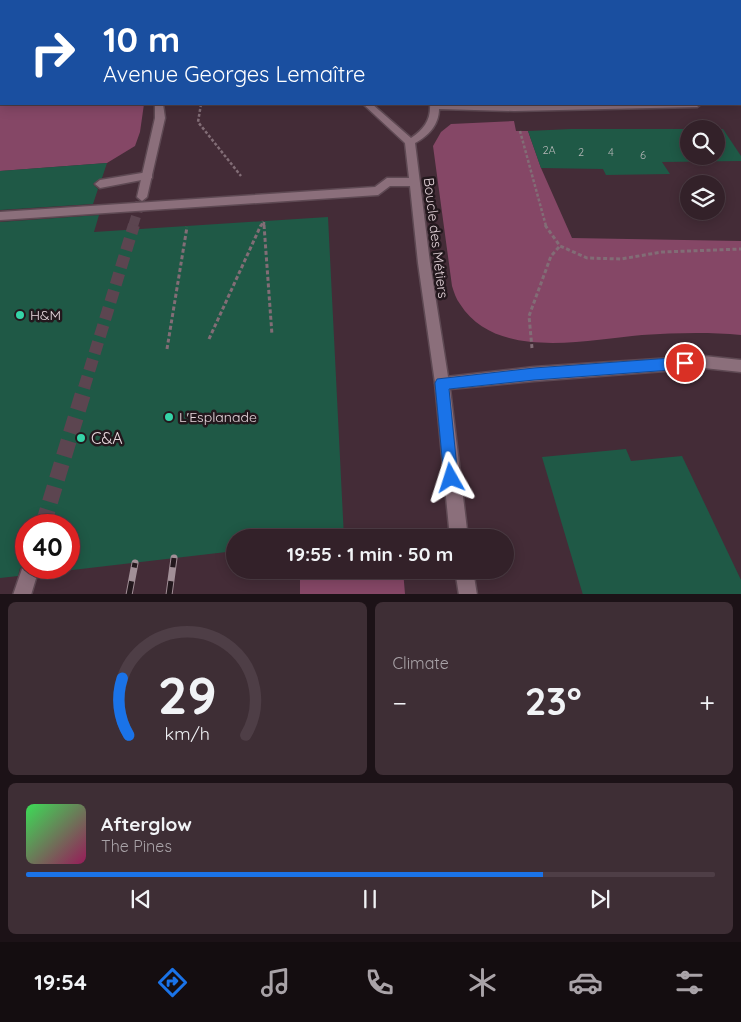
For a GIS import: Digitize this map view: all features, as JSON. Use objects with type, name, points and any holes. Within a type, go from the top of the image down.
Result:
[{"type":"street","points":[[142,197],[160,118],[160,105]]},
{"type":"street","points":[[368,105],[410,142],[420,136],[432,124],[435,105],[514,108],[651,105]]},
{"type":"street","name":"Boucle des Métiers","points":[[410,142],[442,383],[458,529]]},
{"type":"street","points":[[100,184],[148,176]]},
{"type":"street","points":[[0,216],[378,191],[387,182],[414,182]]},
{"type":"street","points":[[442,383],[534,374],[704,362],[741,366]]},
{"type":"street","points":[[22,594],[27,579]]},
{"type":"street","points":[[466,579],[468,594]]},
{"type":"path","points":[[201,105],[198,122],[242,177]]},
{"type":"path","points":[[514,108],[545,224],[560,246],[587,258],[613,258],[662,252],[741,249]]},
{"type":"path","points":[[209,339],[264,219],[272,335]]},
{"type":"path","points":[[167,349],[188,224]]},
{"type":"path","points":[[534,374],[529,316],[551,256],[560,246]]},
{"type":"shaded area","points":[[0,105],[144,105],[140,132],[135,146],[107,163],[0,171]]},
{"type":"shaded area","points":[[514,121],[516,131],[528,131],[541,168],[572,238],[741,241],[741,335],[704,333],[642,335],[544,343],[519,340],[496,334],[476,322],[459,302],[452,286],[433,146],[441,132],[451,124]]},
{"type":"shaded area","points":[[300,579],[404,579],[405,594],[300,594]]},
{"type":"building","points":[[680,129],[680,162],[662,162],[670,174],[606,175],[603,169],[541,168],[528,131]]},
{"type":"building","points":[[725,132],[741,156],[741,161],[725,161]]},
{"type":"building","points":[[107,163],[102,178],[93,184],[98,189],[93,204],[0,210],[0,171]]},
{"type":"building","name":"L'Esplanade","points":[[99,215],[94,232],[328,217],[344,529],[226,529],[226,552],[80,569],[80,514],[15,514],[15,576],[0,578],[0,222]]},
{"type":"building","points":[[626,449],[631,461],[682,456],[741,580],[741,594],[583,594],[542,457]]},
{"type":"tunnel","points":[[133,226],[142,197]]},
{"type":"tunnel","points":[[84,388],[134,225]]},
{"type":"tunnel","points":[[46,514],[85,387]]},
{"type":"railway","points":[[169,594],[174,558]]},
{"type":"railway","points":[[129,594],[135,563]]},
{"type":"place","name":"H&M","points":[[20,315]]},
{"type":"place","name":"L'Esplanade","points":[[169,417]]},
{"type":"place","name":"C&A","points":[[81,438]]},
{"type":"route","points":[[451,478],[442,383],[685,363]]}]
